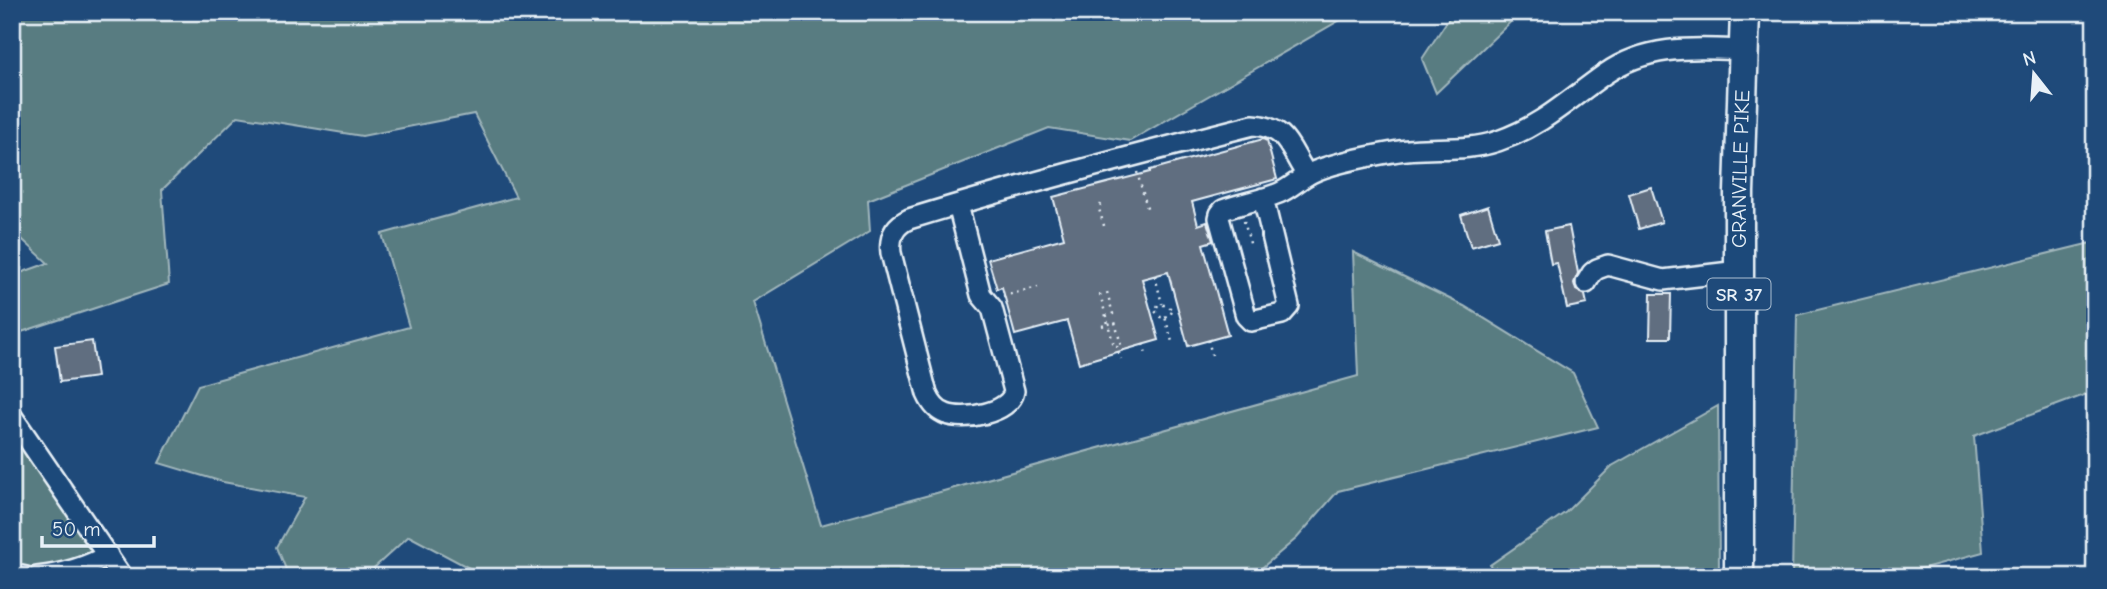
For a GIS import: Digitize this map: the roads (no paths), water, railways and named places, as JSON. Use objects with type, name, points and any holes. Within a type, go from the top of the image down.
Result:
[{"type":"highway","name":"GRANVILLE PIKE","points":[[1739,577],[1738,192],[1745,12]]},
{"type":"street","points":[[1263,198],[1289,306],[1282,314],[1251,321],[1246,316],[1219,216],[1223,210],[1288,189],[1307,175],[1323,169],[1391,152],[1418,148],[1469,148],[1506,138],[1545,119],[1607,72],[1642,56],[1687,48],[1743,50]]},
{"type":"street","points":[[958,205],[981,295],[992,308],[1014,391],[1013,399],[1002,408],[963,417],[950,416],[940,411],[932,404],[927,394],[890,247],[894,230],[902,222],[958,205],[1253,125],[1274,128],[1281,134],[1307,175]]},
{"type":"street","points":[[1586,283],[1592,273],[1608,265],[1662,280],[1739,271]]},
{"type":"street","points":[[12,416],[122,577]]},
{"type":"street","points":[[37,577],[86,567],[108,555]]},
{"type":"street","points":[[12,574],[26,577]]}]
